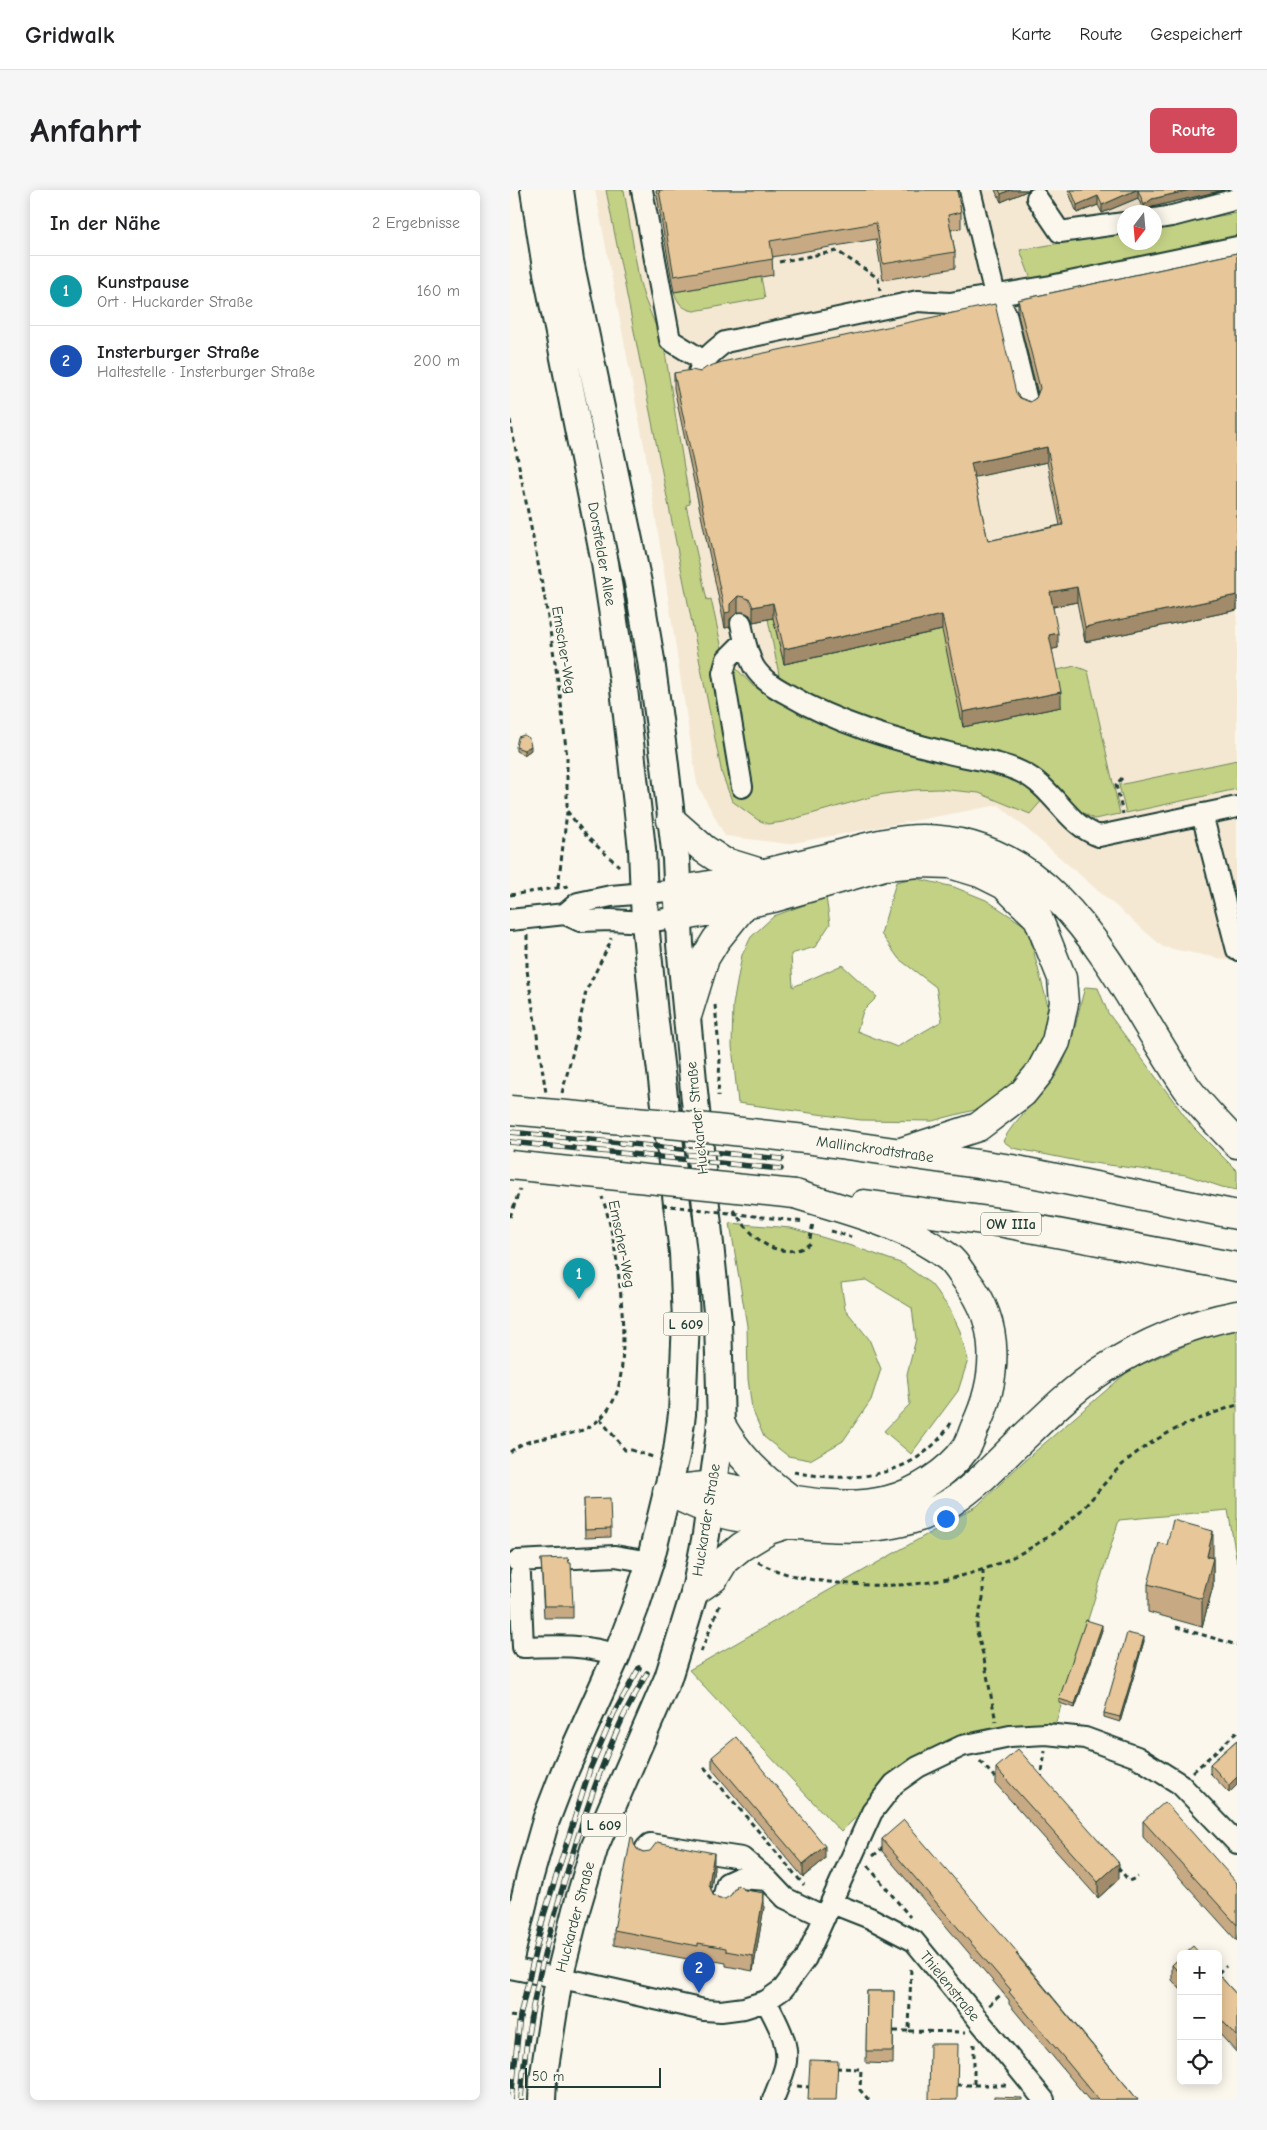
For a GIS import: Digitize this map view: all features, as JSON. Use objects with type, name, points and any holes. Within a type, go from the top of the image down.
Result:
[{"type":"highway","points":[[671,820],[704,849],[722,860],[762,873]]},
{"type":"highway","points":[[679,890],[762,873],[882,843],[922,839],[953,842],[998,855],[1030,874],[1059,899],[1088,934],[1124,985],[1188,1088],[1237,1144]]},
{"type":"highway","points":[[680,917],[744,905],[884,866],[920,863],[950,864],[980,873],[1004,885],[1038,918],[1062,978],[1064,1003],[1056,1042],[1040,1072],[1023,1093],[978,1127],[901,1152]]},
{"type":"highway","points":[[688,1013],[706,958],[716,940],[744,905]]},
{"type":"highway","name":"Mallinckrodtstraße","points":[[510,1110],[680,1125],[901,1152],[1012,1169],[1237,1215]]},
{"type":"highway","points":[[510,1165],[795,1194],[904,1230],[949,1258],[976,1293],[990,1323],[993,1349],[990,1389],[966,1448],[933,1478],[889,1500],[862,1504],[833,1504],[736,1517],[711,1498],[667,1491]]},
{"type":"highway","name":"OW IIIa","points":[[795,1194],[1004,1223],[1231,1266]]},
{"type":"highway","points":[[721,1425],[730,1442],[746,1462],[790,1511],[846,1529],[883,1527],[902,1523],[926,1515],[953,1501],[976,1484],[1058,1406],[1101,1371],[1138,1350],[1182,1330],[1237,1315]]},
{"type":"highway","points":[[695,1590],[714,1578],[725,1560],[741,1547],[769,1530],[790,1511]]},
{"type":"main road","name":"Dorstfelder Allee","points":[[534,190],[546,268],[604,563],[622,670],[642,849],[645,922]]},
{"type":"main road","name":"Dorstfelder Allee","points":[[560,190],[570,261],[640,593],[652,660],[679,890]]},
{"type":"main road","name":"Huckarder Straße","points":[[542,2100],[543,2080],[559,1978],[595,1846],[668,1678],[695,1590],[721,1425],[718,1321],[680,944],[679,890]]},
{"type":"main road","name":"Huckarder Straße","points":[[510,1959],[546,1820],[566,1768],[617,1655],[635,1608],[650,1562],[678,1451],[682,1414],[686,1320],[683,1253],[654,1014],[645,922]]},
{"type":"street","points":[[642,190],[670,340],[701,368],[710,353],[725,342],[918,301],[950,304],[1051,286],[1237,247]]},
{"type":"street","points":[[970,190],[995,295],[1006,314],[1028,405]]},
{"type":"street","points":[[1036,198],[1060,232],[1117,224]]},
{"type":"street","points":[[1162,218],[1237,199]]},
{"type":"street","points":[[742,787],[723,673],[727,659],[743,632],[755,668],[769,684],[796,700],[832,717],[878,733],[925,747],[1000,764],[1022,772],[1042,784],[1074,821],[1087,832],[1099,836],[1237,807]]},
{"type":"street","points":[[1202,814],[1237,950]]},
{"type":"street","points":[[566,914],[578,903],[611,896],[679,890]]},
{"type":"street","points":[[518,920],[566,914],[580,921],[645,922],[680,917]]},
{"type":"street","points":[[617,1655],[575,1645],[523,1647],[519,1568],[615,1556],[650,1562]]},
{"type":"street","points":[[510,1968],[704,2010],[721,2011],[744,2008],[766,2001],[783,1989],[806,1958],[872,1812],[894,1784],[918,1767],[962,1746],[1010,1736],[1046,1734],[1085,1738],[1136,1757],[1180,1784],[1237,1841]]},
{"type":"street","points":[[645,1855],[646,1848],[650,1844],[742,1858],[768,1880],[785,1898]]},
{"type":"street","points":[[722,1902],[727,1884],[738,1878],[768,1880]]},
{"type":"street","points":[[747,1893],[785,1898]]},
{"type":"street","name":"Thielenstraße","points":[[785,1898],[829,1910],[870,1918],[914,1941],[1044,2100]]},
{"type":"street","points":[[766,2001],[783,2036],[787,2056],[786,2066],[773,2100]]},
{"type":"path","name":"Emscher-Weg","points":[[510,420],[543,589],[560,694],[567,758],[567,811],[558,887]]},
{"type":"path","points":[[1122,778],[1116,785],[1127,830]]},
{"type":"path","points":[[567,811],[586,837],[619,866]]},
{"type":"path","points":[[510,895],[571,886]]},
{"type":"path","points":[[518,920],[548,1098]]},
{"type":"path","points":[[560,1099],[576,1040],[586,991],[610,944],[611,930]]},
{"type":"path","points":[[565,1134],[578,1155]]},
{"type":"path","name":"Emscher-Weg","points":[[510,1452],[540,1438],[573,1433],[590,1426],[600,1419],[611,1406],[617,1392],[624,1359],[621,1306],[617,1272],[601,1195]]},
{"type":"path","points":[[730,1205],[744,1225],[763,1243],[786,1251],[801,1250],[809,1244],[812,1223]]},
{"type":"path","points":[[805,1222],[821,1226]]},
{"type":"path","points":[[829,1230],[859,1239]]},
{"type":"path","points":[[754,1560],[777,1571],[806,1578],[858,1584],[912,1585],[955,1578],[983,1570],[1036,1545],[1065,1525],[1113,1474],[1135,1454],[1159,1438],[1187,1424],[1237,1405]]},
{"type":"path","points":[[787,1471],[845,1478],[888,1472],[902,1467],[926,1452],[945,1433],[955,1416]]},
{"type":"path","points":[[600,1419],[625,1450],[660,1459]]},
{"type":"path","points":[[983,1570],[983,1598],[976,1623],[997,1725]]},
{"type":"path","points":[[1176,1628],[1237,1645]]},
{"type":"path","points":[[1180,1784],[1237,1732]]},
{"type":"path","points":[[1227,1742],[1230,1747]]},
{"type":"path","points":[[1038,1787],[1041,1781],[1045,1748]]},
{"type":"path","points":[[976,1757],[999,1782]]},
{"type":"path","points":[[704,1767],[725,1789],[753,1827],[805,1886]]},
{"type":"path","points":[[753,1827],[758,1823]]},
{"type":"path","points":[[872,1857],[885,1846]]},
{"type":"path","points":[[783,1862],[788,1859]]},
{"type":"path","points":[[1114,1861],[1129,1881],[1138,1877]]},
{"type":"path","points":[[865,1863],[912,1918]]},
{"type":"path","points":[[909,2031],[911,1964]]},
{"type":"path","points":[[1222,1970],[1226,1966]]},
{"type":"path","points":[[986,2007],[1012,1986]]},
{"type":"path","points":[[510,2016],[537,2020]]},
{"type":"path","points":[[894,2031],[974,2033]]},
{"type":"path","points":[[974,2041],[974,2085]]},
{"type":"path","points":[[834,2068],[861,2070],[860,2090],[869,2100]]},
{"type":"path","points":[[957,2085],[1011,2085]]},
{"type":"shaded area","points":[[595,190],[1237,190],[1237,962],[1163,947],[999,805],[788,844],[725,836],[697,784],[646,456]]},
{"type":"green space","points":[[606,190],[624,190],[639,279],[644,297],[664,346],[690,504],[686,505],[707,600],[711,599],[722,649],[715,673],[730,662],[753,686],[778,700],[1020,781],[1044,798],[1030,814],[979,793],[939,789],[878,795],[783,822],[768,824],[758,820],[732,801],[722,774]]},
{"type":"green space","points":[[1237,213],[1237,237],[1032,282],[1020,250],[1117,233],[1117,250],[1162,250],[1162,226]]},
{"type":"green space","points":[[761,277],[765,298],[694,311],[686,309],[681,305],[674,292]]},
{"type":"green space","points":[[773,618],[784,664],[994,619],[1053,671],[1075,666],[1088,671],[1120,814],[1094,819],[1082,812],[1040,772],[1020,761],[893,728],[838,708],[780,680],[768,619]]},
{"type":"green space","points":[[1237,760],[1237,789],[1126,813],[1119,785]]},
{"type":"green space","points":[[914,878],[954,887],[986,900],[1027,927],[1048,1006],[1040,1050],[1005,1097],[990,1106],[932,1121],[861,1120],[738,1103],[732,1046],[733,1005],[742,955],[751,937],[774,916],[826,897],[830,924],[815,947],[791,954],[793,987],[842,965],[877,997],[863,1011],[857,1031],[897,1047],[942,1021],[936,987],[899,959],[881,934],[896,882]]},
{"type":"green space","points":[[1085,987],[1098,988],[1108,1013],[1193,1127],[1237,1171],[1237,1190],[1186,1175],[1078,1161],[1013,1148],[1003,1141],[1059,1071],[1073,1036]]},
{"type":"green space","points":[[730,1223],[791,1228],[855,1247],[903,1264],[931,1284],[949,1308],[960,1331],[968,1360],[958,1391],[911,1454],[884,1431],[910,1404],[907,1374],[916,1339],[912,1308],[866,1280],[841,1283],[845,1309],[869,1339],[881,1369],[871,1400],[843,1441],[810,1460],[788,1456],[764,1437],[752,1409],[748,1379],[747,1326]]},
{"type":"green space","points":[[1237,1323],[1237,1562],[1228,1510],[1119,1520],[1056,1722],[964,1742],[896,1778],[841,1832],[689,1670],[977,1506],[1024,1461],[1131,1369]]},
{"type":"building","points":[[659,190],[957,190],[961,212],[948,215],[955,252],[883,264],[876,223],[770,241],[773,259],[674,276]]},
{"type":"building","points":[[999,190],[1010,190],[1001,194]]},
{"type":"building","points":[[1071,190],[1136,190],[1102,205],[1098,196],[1077,205]]},
{"type":"building","points":[[1138,190],[1190,190],[1152,199],[1144,205]]},
{"type":"building","points":[[1237,253],[1237,595],[1085,627],[1077,587],[1050,592],[1058,633],[1049,635],[1061,692],[963,712],[942,615],[784,649],[773,603],[753,607],[750,600],[738,596],[730,604],[730,612],[725,613],[674,373],[692,370],[700,372],[707,367],[722,362],[995,304],[1016,393],[1020,398],[1030,402],[1036,398],[1040,388],[1018,300]],"holes":[[[1047,447],[1063,525],[988,541],[971,463]]]},
{"type":"building","points":[[524,735],[529,738],[531,746],[524,750],[516,747],[518,737]]},
{"type":"building","points":[[610,1498],[611,1529],[585,1530],[584,1499]]},
{"type":"building","points":[[1173,1520],[1213,1531],[1207,1556],[1213,1558],[1202,1599],[1148,1584],[1159,1543],[1167,1545]]},
{"type":"building","points":[[568,1558],[569,1563],[571,1563],[573,1606],[544,1606],[541,1559]]},
{"type":"building","points":[[1086,1620],[1102,1625],[1075,1704],[1059,1699]]},
{"type":"building","points":[[1127,1633],[1144,1637],[1120,1717],[1104,1713]]},
{"type":"building","points":[[736,1737],[825,1846],[803,1864],[712,1757]]},
{"type":"building","points":[[1237,1740],[1237,1777],[1229,1785],[1210,1764]]},
{"type":"building","points":[[1018,1749],[1119,1863],[1098,1882],[996,1768]]},
{"type":"building","points":[[1165,1802],[1237,1883],[1237,1925],[1143,1821]]},
{"type":"building","points":[[904,1820],[1018,1953],[1016,1954],[1138,2100],[1099,2100],[1009,1992],[1011,1990],[882,1839]]},
{"type":"building","points":[[631,1837],[637,1849],[643,1852],[650,1851],[657,1842],[714,1853],[709,1884],[713,1895],[719,1899],[725,1899],[731,1895],[737,1885],[745,1890],[764,1893],[753,1956],[726,1951],[726,1948],[698,1943],[698,1946],[614,1930]]},
{"type":"building","points":[[1193,1946],[1196,1950],[1188,1950]]},
{"type":"building","points":[[1177,1961],[1177,1970],[1172,1965]]},
{"type":"building","points":[[1222,1978],[1237,1995],[1237,2037],[1222,2020]]},
{"type":"building","points":[[867,1991],[894,1991],[893,2051],[866,2051]]},
{"type":"building","points":[[930,2044],[958,2044],[957,2100],[929,2100]]},
{"type":"building","points":[[810,2060],[838,2061],[836,2100],[808,2100]]},
{"type":"building","points":[[994,2097],[1022,2098],[1022,2100],[994,2100]]},
{"type":"railway","points":[[510,1132],[782,1159]]},
{"type":"railway","points":[[510,1142],[781,1169]]},
{"type":"railway","points":[[511,2100],[520,2016],[544,1915],[590,1769],[614,1713],[639,1668]]},
{"type":"railway","points":[[521,2100],[530,2022],[546,1946],[560,1896],[602,1766],[623,1717],[647,1673]]},
{"type":"place","name":"Kunstpause","points":[[579,1299]]},
{"type":"place","name":"Insterburger Straße","points":[[699,1993]]}]
